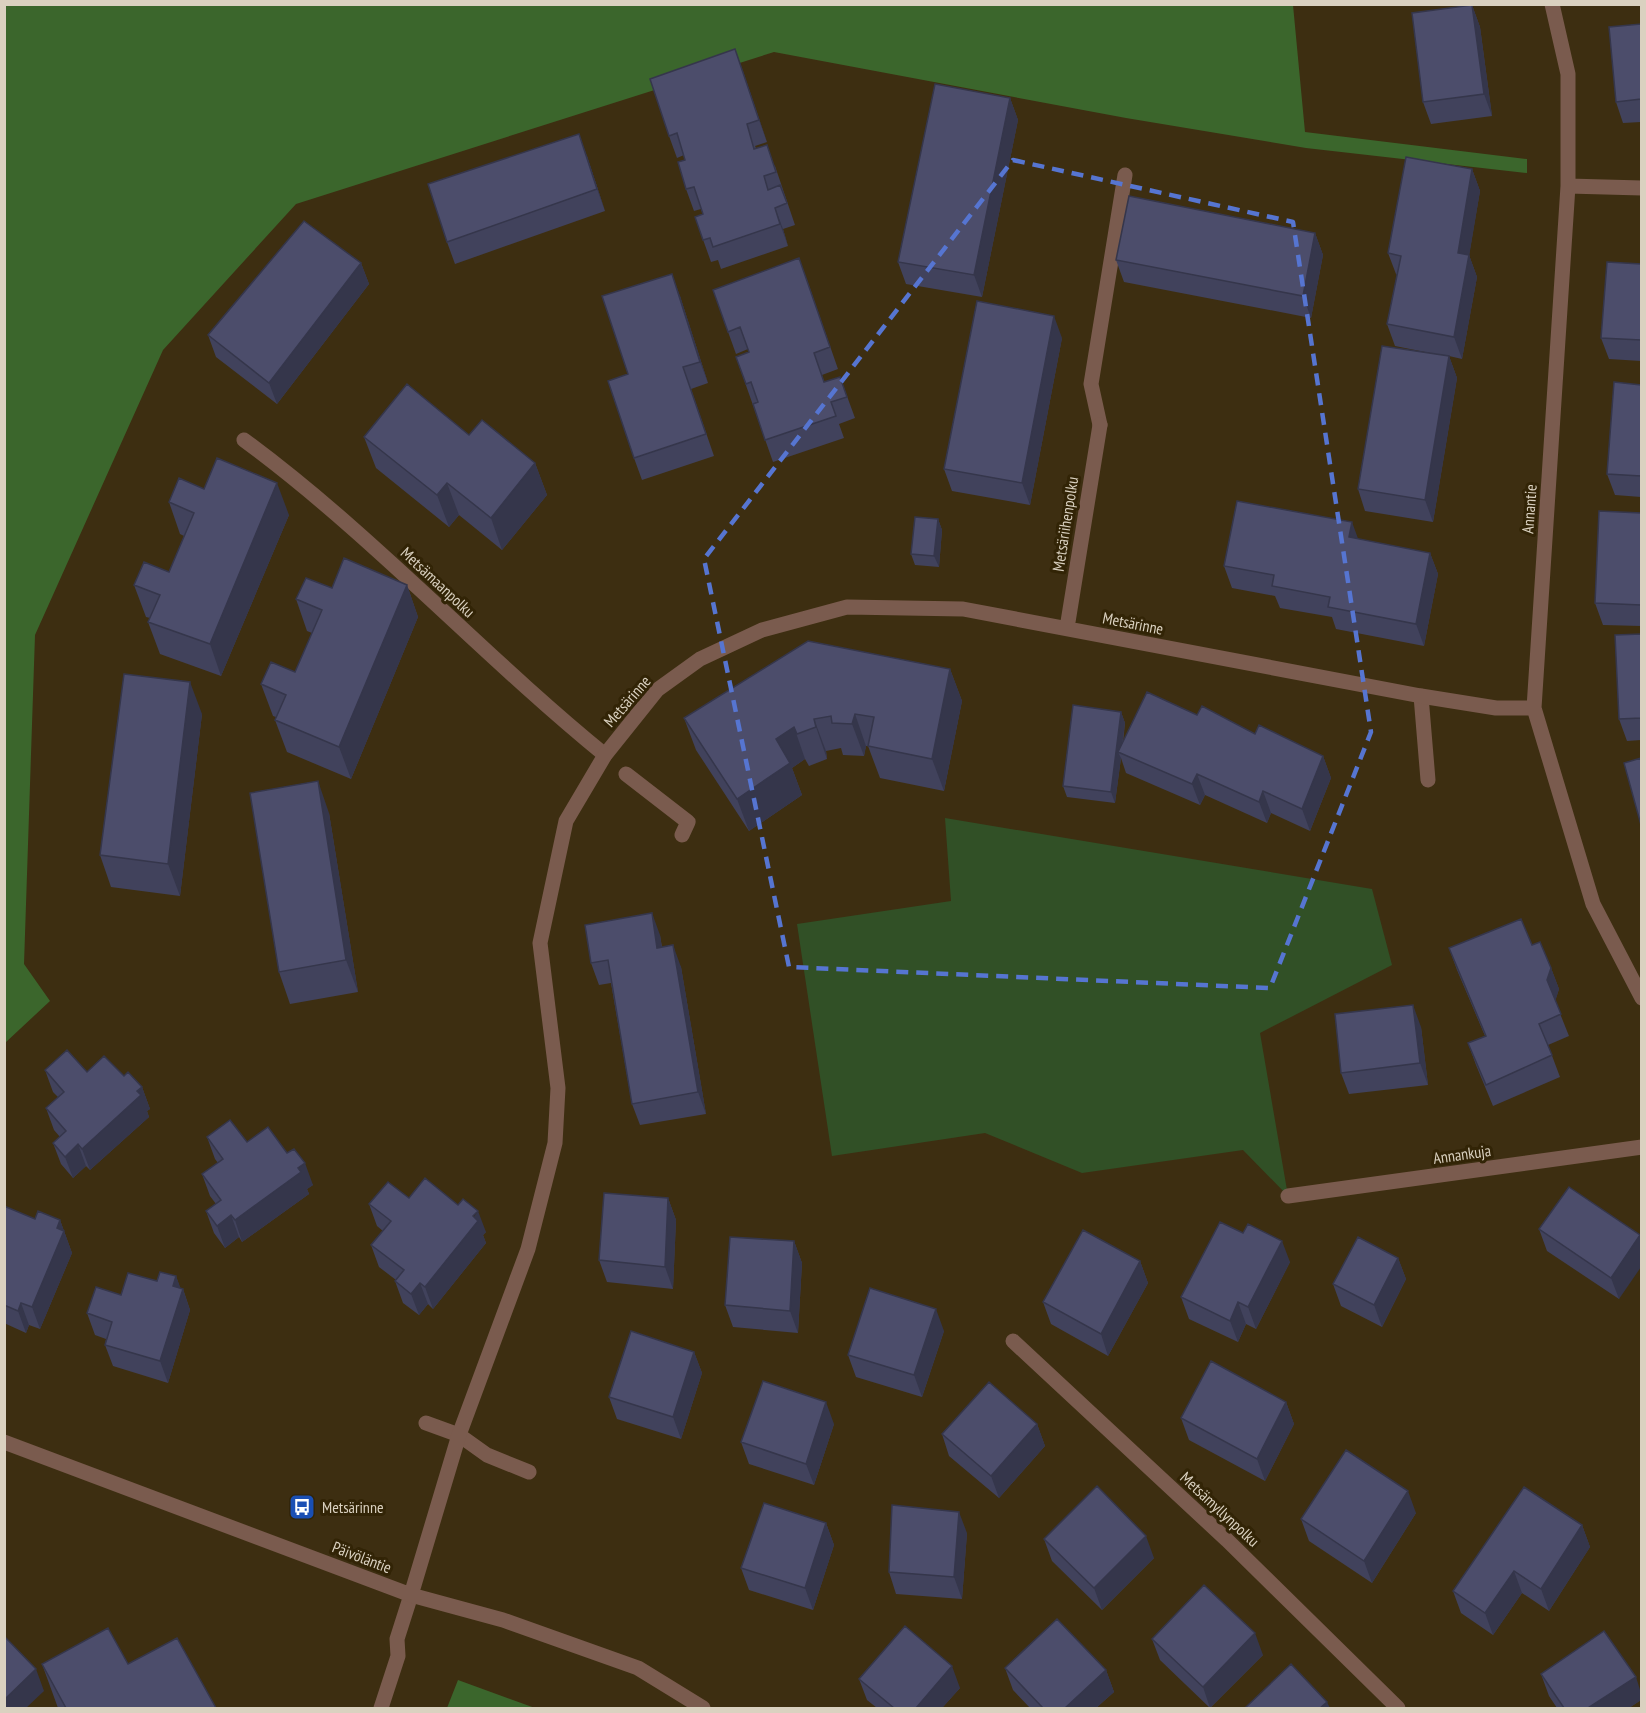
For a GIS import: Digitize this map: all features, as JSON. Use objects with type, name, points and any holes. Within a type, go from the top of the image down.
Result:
[{"type":"street","name":"Annantie","points":[[1552,4],[1568,74],[1568,186],[1534,708],[1593,904],[1641,998]]},
{"type":"street","name":"Metsäriihenpolku","points":[[1067,628],[1100,425],[1091,384],[1125,176]]},
{"type":"street","points":[[1568,186],[1641,188]]},
{"type":"street","name":"Metsämaanpolku","points":[[244,440],[285,471],[366,540],[540,702],[605,755]]},
{"type":"street","name":"Metsärinne","points":[[381,1708],[398,1656],[397,1639],[459,1435],[528,1249],[555,1143],[558,1088],[540,943],[566,821],[605,755],[657,690],[700,659],[762,630],[847,607],[963,609],[1421,696],[1496,708],[1534,708]]},
{"type":"street","points":[[1421,696],[1428,780]]},
{"type":"street","points":[[626,774],[688,822],[682,835]]},
{"type":"street","name":"Annankuja","points":[[1288,1196],[1641,1147]]},
{"type":"street","name":"Metsämyllynpolku","points":[[1013,1341],[1227,1540],[1398,1708]]},
{"type":"street","points":[[426,1423],[459,1435],[487,1455],[529,1472]]},
{"type":"street","name":"Päivöläntie","points":[[4,1442],[411,1595],[503,1620],[638,1668],[703,1708]]},
{"type":"highlighted area","points":[[1013,160],[1293,222],[1371,732],[1270,988],[789,967],[704,559]]},
{"type":"green space","points":[[5,5],[1293,5],[1305,132],[1527,159],[1527,173],[1306,148],[1126,118],[774,52],[296,204],[163,350],[35,635],[24,964],[50,1001],[5,1043]]},
{"type":"green space","points":[[945,818],[1372,889],[1392,965],[1260,1033],[1288,1196],[1243,1150],[1082,1173],[985,1133],[832,1156],[797,924],[951,901]]},
{"type":"green space","points":[[458,1680],[535,1708],[447,1708]]},
{"type":"building","points":[[1472,5],[1484,94],[1423,102],[1412,13]]},
{"type":"building","points":[[1641,24],[1641,99],[1616,102],[1609,27]]},
{"type":"building","points":[[735,49],[759,120],[747,124],[754,149],[767,145],[776,172],[764,176],[768,190],[780,185],[787,203],[775,208],[780,224],[713,247],[710,238],[703,240],[695,217],[703,214],[694,187],[686,189],[678,162],[685,160],[677,133],[669,136],[650,79]]},
{"type":"building","points":[[935,84],[1010,98],[974,275],[898,262]]},
{"type":"building","points":[[579,134],[597,189],[447,242],[428,184]]},
{"type":"building","points":[[1406,157],[1472,169],[1458,253],[1469,255],[1454,337],[1387,324],[1401,256],[1388,253]]},
{"type":"building","points":[[1129,196],[1315,233],[1303,296],[1116,260]]},
{"type":"building","points":[[304,221],[361,263],[269,383],[208,335]]},
{"type":"building","points":[[799,258],[830,347],[814,353],[824,382],[840,377],[847,397],[831,402],[836,416],[765,440],[753,404],[758,402],[751,382],[746,384],[736,357],[749,352],[740,327],[728,332],[713,290]]},
{"type":"building","points":[[1607,262],[1641,264],[1641,340],[1601,338]]},
{"type":"building","points":[[672,274],[700,362],[683,367],[706,434],[634,458],[608,381],[628,374],[602,296]]},
{"type":"building","points":[[977,301],[1054,316],[1022,483],[944,469]]},
{"type":"building","points":[[1382,346],[1449,356],[1425,500],[1358,489]]},
{"type":"building","points":[[1614,382],[1641,385],[1641,476],[1607,474]]},
{"type":"building","points":[[407,384],[469,435],[482,420],[535,463],[491,518],[447,483],[437,495],[364,437]]},
{"type":"building","points":[[217,458],[277,483],[210,644],[148,622],[160,595],[134,585],[144,562],[169,572],[194,513],[169,502],[179,478],[204,489]]},
{"type":"building","points":[[1237,501],[1352,522],[1349,537],[1430,553],[1416,624],[1328,607],[1330,597],[1272,586],[1274,575],[1224,566]]},
{"type":"building","points":[[1599,511],[1641,513],[1641,605],[1595,603]]},
{"type":"building","points":[[915,517],[938,519],[934,556],[911,554]]},
{"type":"building","points":[[344,558],[407,585],[339,747],[275,720],[286,695],[261,684],[271,662],[295,672],[322,610],[296,599],[306,578],[332,588]]},
{"type":"building","points":[[1641,634],[1641,718],[1619,719],[1615,635]]},
{"type":"building","points":[[808,641],[950,669],[932,759],[868,746],[874,717],[855,714],[852,724],[832,723],[831,716],[814,719],[816,727],[797,734],[794,727],[776,739],[790,763],[737,799],[684,718]]},
{"type":"building","points":[[124,674],[190,682],[168,864],[100,855]]},
{"type":"building","points":[[1147,692],[1197,715],[1202,706],[1255,734],[1259,725],[1323,756],[1302,809],[1263,791],[1259,802],[1197,774],[1192,784],[1118,752]]},
{"type":"building","points":[[1073,705],[1121,712],[1111,792],[1063,786]]},
{"type":"building","points":[[1641,758],[1641,825],[1624,763]]},
{"type":"building","points":[[318,781],[346,960],[279,972],[250,793]]},
{"type":"building","points":[[652,913],[657,948],[673,945],[698,1092],[632,1104],[608,960],[591,963],[585,925]]},
{"type":"building","points":[[1521,919],[1532,945],[1540,942],[1551,968],[1547,980],[1561,1014],[1539,1024],[1552,1055],[1486,1085],[1468,1043],[1486,1036],[1449,948]]},
{"type":"building","points":[[1413,1005],[1420,1063],[1341,1073],[1335,1014]]},
{"type":"building","points":[[67,1050],[87,1072],[104,1056],[124,1076],[128,1072],[142,1087],[137,1091],[141,1095],[82,1149],[78,1144],[65,1157],[53,1143],[66,1131],[46,1108],[64,1092],[45,1070]]},
{"type":"building","points":[[230,1120],[247,1142],[268,1127],[287,1153],[294,1149],[305,1163],[298,1168],[301,1172],[235,1220],[231,1215],[217,1226],[206,1211],[221,1200],[202,1174],[223,1159],[207,1137]]},
{"type":"building","points":[[425,1178],[458,1205],[463,1199],[478,1211],[473,1216],[478,1221],[425,1287],[420,1283],[411,1294],[395,1281],[404,1270],[371,1245],[391,1221],[369,1204],[388,1182],[409,1198]]},
{"type":"building","points":[[1569,1187],[1640,1235],[1611,1278],[1539,1229]]},
{"type":"building","points":[[604,1193],[668,1198],[665,1267],[599,1260]]},
{"type":"building","points":[[4,1206],[35,1219],[38,1211],[60,1220],[57,1228],[64,1231],[32,1307],[21,1303],[18,1311],[4,1305]]},
{"type":"building","points":[[1220,1222],[1243,1233],[1248,1224],[1282,1241],[1248,1307],[1238,1302],[1230,1321],[1181,1297]]},
{"type":"building","points":[[1083,1230],[1140,1261],[1101,1334],[1043,1302]]},
{"type":"building","points":[[730,1237],[794,1241],[790,1311],[725,1305]]},
{"type":"building","points":[[1358,1237],[1398,1258],[1374,1305],[1333,1284]]},
{"type":"building","points":[[160,1272],[176,1276],[173,1286],[183,1289],[160,1361],[105,1345],[112,1322],[87,1313],[96,1287],[121,1295],[128,1273],[157,1281]]},
{"type":"building","points":[[870,1288],[936,1309],[914,1375],[848,1355]]},
{"type":"building","points":[[631,1331],[694,1352],[673,1417],[609,1397]]},
{"type":"building","points":[[1211,1361],[1286,1402],[1257,1459],[1181,1418]]},
{"type":"building","points":[[763,1381],[826,1402],[806,1464],[741,1442]]},
{"type":"building","points":[[989,1382],[1037,1424],[991,1476],[942,1434]]},
{"type":"building","points":[[1346,1450],[1408,1491],[1364,1561],[1301,1519]]},
{"type":"building","points":[[1097,1486],[1146,1536],[1094,1588],[1044,1539]]},
{"type":"building","points":[[1524,1487],[1582,1525],[1541,1589],[1514,1571],[1485,1613],[1453,1591]]},
{"type":"building","points":[[764,1503],[826,1523],[805,1588],[741,1568]]},
{"type":"building","points":[[892,1505],[959,1512],[954,1577],[889,1572]]},
{"type":"building","points":[[1204,1585],[1255,1633],[1203,1687],[1152,1639]]},
{"type":"building","points":[[1057,1619],[1106,1670],[1065,1708],[1043,1708],[1005,1668]]},
{"type":"building","points":[[905,1626],[952,1666],[916,1708],[894,1708],[859,1679]]},
{"type":"building","points":[[108,1628],[128,1664],[177,1638],[216,1708],[66,1708],[42,1664]]},
{"type":"building","points":[[1604,1631],[1636,1677],[1588,1708],[1564,1708],[1541,1674]]},
{"type":"building","points":[[4,1636],[36,1669],[4,1700]]},
{"type":"building","points":[[1291,1664],[1327,1702],[1320,1708],[1245,1708]]},
{"type":"place","name":"Metsärinne","points":[[302,1507]]}]
